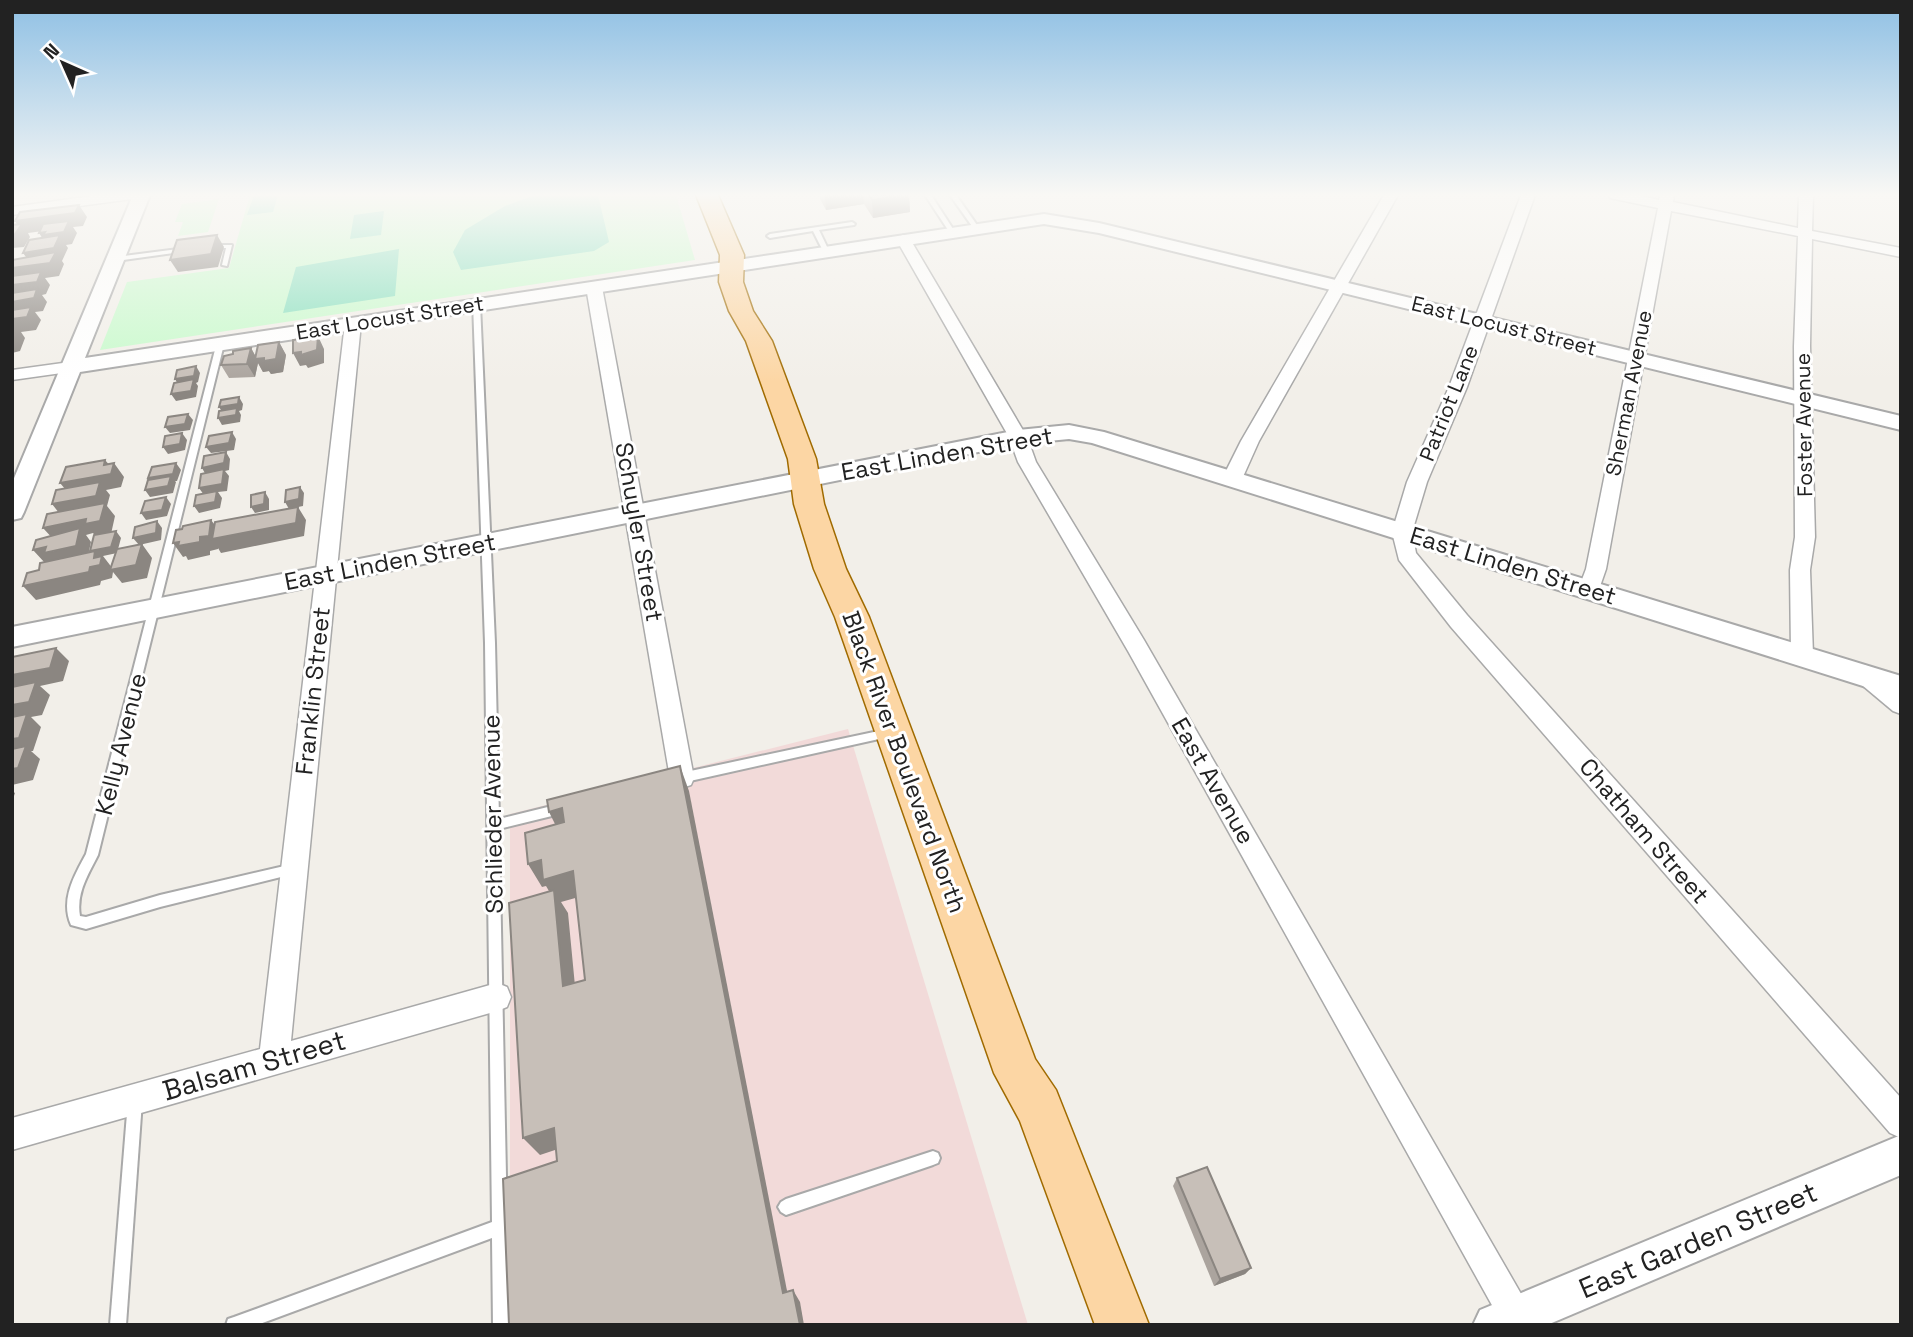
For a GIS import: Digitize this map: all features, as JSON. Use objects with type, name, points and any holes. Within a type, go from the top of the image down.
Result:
[{"type":"main road","name":"Black River Boulevard North","points":[[732,257],[731,282],[741,311],[759,341],[807,479],[808,503],[830,569],[852,617],[1017,1073],[1039,1107],[1122,1325]]},
{"type":"street","name":"East Locust Street","points":[[70,367],[786,257]]},
{"type":"street","name":"East Avenue","points":[[914,257],[1018,437],[1027,461],[1142,658],[1511,1322]]},
{"type":"street","name":"East Locust Street","points":[[1218,257],[1901,423]]},
{"type":"street","points":[[1232,478],[1250,441],[1356,257]]},
{"type":"street","name":"Patriot Lane","points":[[1402,532],[1417,482],[1458,387],[1505,257]]},
{"type":"street","name":"Sherman Avenue","points":[[1589,590],[1596,569],[1655,257]]},
{"type":"street","name":"Foster Avenue","points":[[1802,655],[1800,570],[1805,537],[1805,257]]},
{"type":"street","points":[[12,512],[116,259]]},
{"type":"street","name":"Schuyler Street","points":[[594,287],[636,513],[676,780]]},
{"type":"street","name":"Franklin Street","points":[[274,1059],[353,323]]},
{"type":"street","points":[[12,375],[70,367]]},
{"type":"street","name":"East Linden Street","points":[[12,636],[1018,437],[1069,432],[1096,437],[1232,478],[1901,687]]},
{"type":"street","name":"Chatham Street","points":[[1402,532],[1406,555],[1459,621],[1901,1122]]},
{"type":"street","points":[[1864,674],[1901,705]]},
{"type":"street","name":"Balsam Street","points":[[12,1134],[496,997]]},
{"type":"street","name":"East Garden Street","points":[[1511,1322],[1901,1155]]},
{"type":"lane","points":[[116,259],[128,257]]},
{"type":"lane","points":[[225,265],[226,257]]},
{"type":"lane","name":"Schlieder Avenue","points":[[476,304],[490,643],[501,1325]]},
{"type":"lane","name":"Kelly Avenue","points":[[220,344],[92,855],[77,884],[71,909],[75,921],[86,923],[160,901],[294,869]]},
{"type":"lane","points":[[676,780],[893,732]]},
{"type":"lane","points":[[492,826],[568,807]]},
{"type":"lane","points":[[118,1325],[135,1099]]},
{"type":"lane","points":[[786,1207],[933,1158]]},
{"type":"lane","points":[[234,1325],[500,1227]]},
{"type":"shaded area","points":[[848,729],[1028,1325],[517,1325],[510,1185],[510,814]]},
{"type":"green space","points":[[232,257],[694,257],[695,260],[100,350],[127,282],[229,268]]},
{"type":"green space","points":[[351,257],[398,257],[395,296],[283,313],[296,267]]},
{"type":"green space","points":[[455,257],[549,257],[461,270]]},
{"type":"building","points":[[53,257],[50,263],[12,268],[12,260]]},
{"type":"building","points":[[41,272],[37,282],[12,285],[12,276]]},
{"type":"building","points":[[37,289],[34,298],[12,302],[12,293]]},
{"type":"building","points":[[31,307],[27,317],[12,319],[12,310]]},
{"type":"building","points":[[318,336],[317,350],[301,355],[301,352],[293,353],[293,340]]},
{"type":"building","points":[[279,342],[276,359],[255,359],[258,345]]},
{"type":"building","points":[[251,348],[247,364],[221,365],[224,356],[233,354],[233,351]]},
{"type":"building","points":[[196,366],[194,376],[175,379],[177,370]]},
{"type":"building","points":[[194,379],[191,391],[171,394],[174,383]]},
{"type":"building","points":[[239,397],[238,404],[219,407],[221,400]]},
{"type":"building","points":[[237,408],[236,415],[218,418],[219,411]]},
{"type":"building","points":[[188,414],[185,424],[165,427],[168,417]]},
{"type":"building","points":[[232,432],[229,443],[206,447],[209,436]]},
{"type":"building","points":[[182,433],[180,444],[163,447],[165,436]]},
{"type":"building","points":[[226,452],[224,463],[202,468],[204,456]]},
{"type":"building","points":[[105,460],[104,465],[114,463],[111,474],[60,483],[66,467]]},
{"type":"building","points":[[176,463],[173,474],[148,478],[152,467]]},
{"type":"building","points":[[224,469],[222,484],[199,488],[201,474]]},
{"type":"building","points":[[171,476],[168,486],[145,490],[148,480]]},
{"type":"building","points":[[100,482],[96,496],[52,504],[56,490]]},
{"type":"building","points":[[300,487],[299,499],[285,502],[286,490]]},
{"type":"building","points":[[217,491],[215,502],[194,506],[196,495]]},
{"type":"building","points":[[265,492],[264,504],[251,507],[251,495]]},
{"type":"building","points":[[166,497],[162,510],[141,513],[145,501]]},
{"type":"building","points":[[105,503],[100,521],[85,524],[86,519],[43,528],[47,514]]},
{"type":"building","points":[[298,507],[296,523],[212,539],[215,522]]},
{"type":"building","points":[[211,520],[209,536],[200,537],[200,542],[178,546],[179,542],[173,543],[176,530]]},
{"type":"building","points":[[157,521],[156,533],[133,538],[135,527]]},
{"type":"building","points":[[80,528],[76,546],[44,553],[46,547],[33,550],[36,540]]},
{"type":"building","points":[[116,531],[111,547],[90,551],[94,535]]},
{"type":"building","points":[[142,544],[136,565],[110,570],[117,549]]},
{"type":"building","points":[[95,551],[94,558],[102,556],[100,565],[90,567],[89,572],[23,586],[27,573],[39,570],[40,563]]},
{"type":"building","points":[[56,648],[50,668],[12,675],[12,657]]},
{"type":"building","points":[[36,682],[29,702],[12,705],[12,687]]},
{"type":"building","points":[[27,714],[19,738],[12,739],[12,717]]},
{"type":"building","points":[[26,746],[18,768],[12,769],[12,749]]},
{"type":"building","points":[[680,766],[783,1293],[793,1290],[800,1325],[509,1325],[503,1179],[557,1161],[554,1128],[523,1138],[509,903],[554,890],[563,986],[585,980],[573,871],[543,880],[541,860],[528,864],[525,833],[564,822],[562,808],[549,812],[547,800]]},
{"type":"building","points":[[1207,1167],[1251,1268],[1220,1279],[1177,1178]]}]
